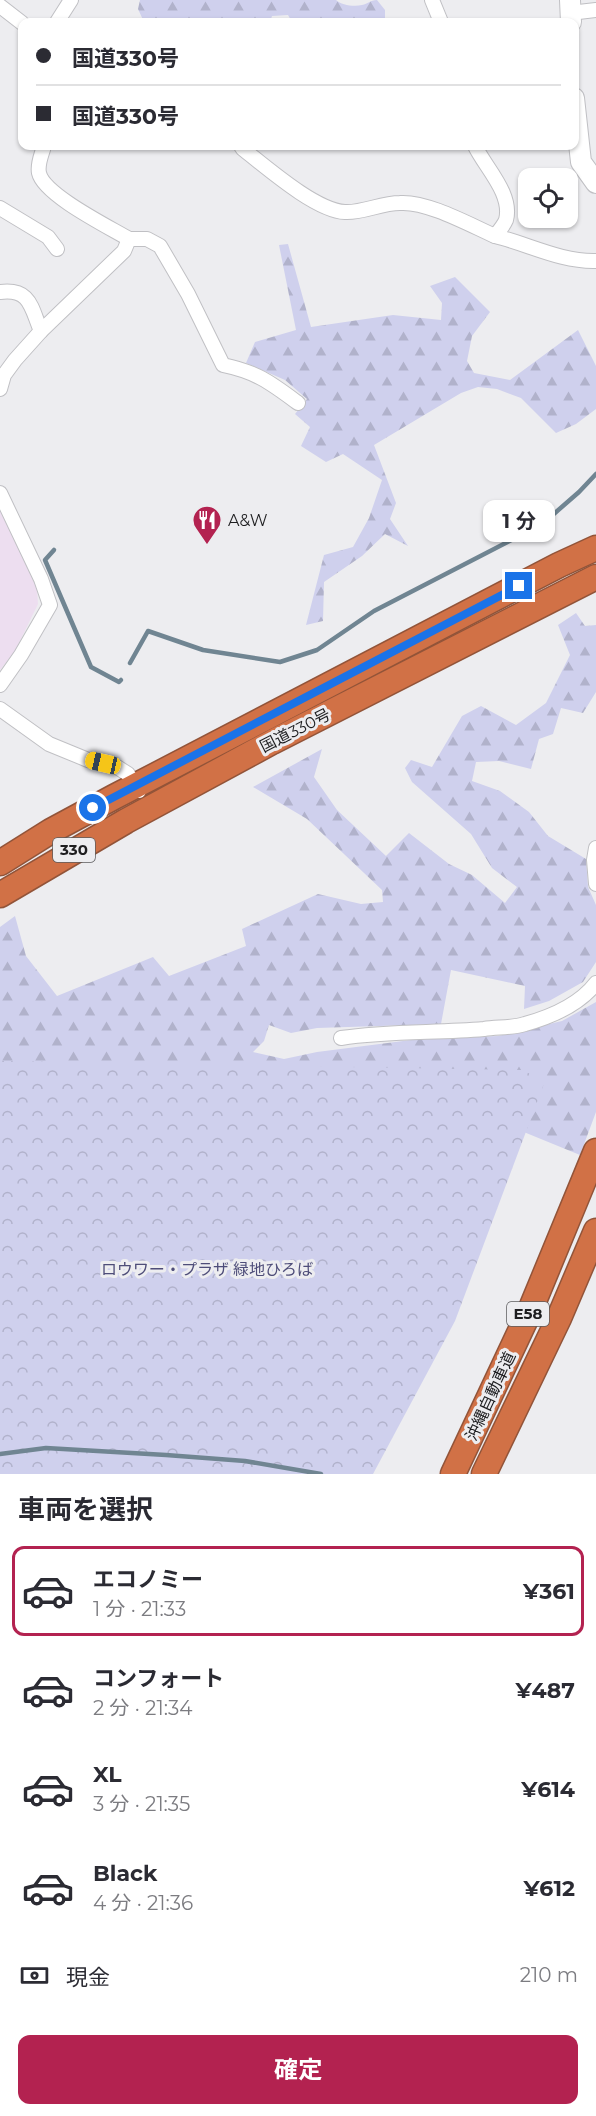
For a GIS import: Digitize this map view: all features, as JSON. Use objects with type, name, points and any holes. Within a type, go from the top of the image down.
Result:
[{"type":"highway","name":"国道330号","points":[[0,863],[51,831],[136,785],[559,565],[596,548]]},
{"type":"highway","name":"国道330号","points":[[0,895],[149,808],[282,737],[596,577]]},
{"type":"highway","name":"沖縄自動車道","points":[[453,1474],[532,1306],[596,1151]]},
{"type":"highway","name":"沖縄自動車道","points":[[483,1474],[559,1318],[596,1231]]},
{"type":"street","points":[[60,18],[71,0]]},
{"type":"street","points":[[432,0],[439,18]]},
{"type":"street","points":[[0,6],[18,20]]},
{"type":"street","points":[[570,12],[596,10]]},
{"type":"street","points":[[579,144],[581,162],[596,183]]},
{"type":"street","points":[[43,150],[39,173],[46,186],[68,203],[129,239],[147,239],[160,246],[188,294],[223,364],[262,376],[298,403]]},
{"type":"street","points":[[244,150],[296,190],[327,207],[344,212],[401,202],[435,210],[495,236],[555,255],[596,261]]},
{"type":"street","points":[[477,150],[503,193],[507,207],[505,222],[495,236]]},
{"type":"street","points":[[0,208],[48,237],[57,249]]},
{"type":"street","points":[[0,388],[4,375],[15,360],[41,331],[124,251],[129,239]]},
{"type":"street","points":[[0,292],[21,293],[28,299],[41,331]]},
{"type":"street","points":[[0,685],[21,655],[50,604],[41,579],[2,500]]},
{"type":"street","points":[[0,709],[49,744],[88,760],[117,767],[128,774],[149,808]]},
{"type":"street","points":[[596,848],[594,860],[596,884]]},
{"type":"street","points":[[341,1038],[369,1034],[443,1032],[524,1025],[563,1010],[590,991],[596,983]]},
{"type":"shaded area","points":[[0,508],[37,589],[38,604],[15,651],[0,670]]},
{"type":"green space","points":[[140,0],[336,0],[355,6],[377,0],[385,10],[385,18],[290,18],[288,15],[272,16],[271,18],[142,18],[138,9]]},
{"type":"green space","points":[[288,244],[311,327],[393,315],[441,320],[442,303],[430,286],[455,277],[490,312],[472,336],[467,361],[474,373],[510,380],[578,330],[596,366],[596,409],[576,424],[556,433],[521,398],[497,389],[478,387],[461,393],[374,445],[396,503],[390,519],[408,546],[385,534],[362,556],[324,582],[323,621],[306,625],[324,555],[353,547],[369,518],[382,480],[343,454],[326,462],[301,446],[310,427],[295,414],[307,399],[285,380],[246,363],[255,342],[296,330],[279,245]]},
{"type":"green space","points":[[576,613],[585,626],[596,625],[596,692],[583,713],[561,708],[553,734],[539,739],[531,769],[499,761],[476,762],[472,781],[500,791],[529,812],[548,836],[586,859],[588,887],[596,905],[596,962],[583,982],[549,1001],[524,1009],[525,986],[451,970],[441,1024],[317,1028],[291,1033],[269,1025],[264,1041],[253,1052],[284,1059],[317,1052],[411,1040],[498,1036],[562,1021],[596,1002],[596,1112],[580,1155],[514,1128],[0,1128],[0,927],[15,916],[26,956],[57,996],[153,957],[169,976],[246,946],[242,929],[318,894],[361,904],[383,902],[382,890],[307,819],[253,787],[322,749],[314,777],[337,810],[386,856],[409,833],[449,864],[472,875],[505,903],[517,887],[492,868],[471,834],[412,782],[405,768],[411,760],[432,767],[462,716],[481,706],[516,725],[546,703],[570,655],[558,625]]},
{"type":"green space","name":"ロウワー・プラザ 緑地ひろば","points":[[0,1061],[522,1070],[545,1081],[455,1321],[373,1474],[0,1474]]},
{"type":"waterway","points":[[548,519],[596,474]]},
{"type":"waterway","points":[[130,663],[148,631],[203,650],[280,662],[317,650],[374,611],[527,532]]},
{"type":"waterway","points":[[54,550],[45,560],[91,667],[119,682],[121,680]]},
{"type":"waterway","points":[[0,1454],[46,1448],[166,1455],[245,1461],[321,1474]]},
{"type":"place","name":"A&W","points":[[207,546]]},
{"type":"route","points":[[93,808],[519,586]]}]
